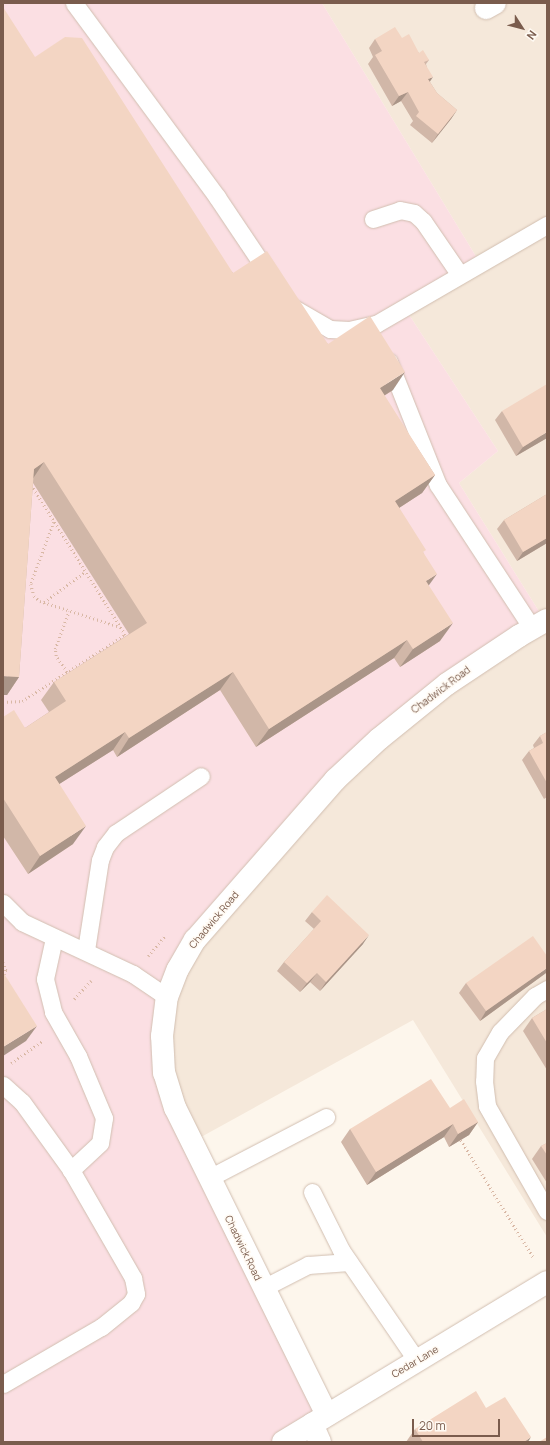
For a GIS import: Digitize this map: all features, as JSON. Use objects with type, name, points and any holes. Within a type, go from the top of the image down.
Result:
[{"type":"street","name":"Chadwick Road","points":[[320,1427],[263,1288],[175,1108],[164,1073],[162,1036],[167,997],[178,969],[195,940],[335,780],[379,739],[447,684],[539,624]]},
{"type":"street","name":"Cedar Lane","points":[[283,1442],[320,1427],[417,1360],[547,1282]]},
{"type":"lane","points":[[74,3],[217,197],[288,304],[330,329],[349,330],[380,336],[460,275],[547,225]]},
{"type":"lane","points":[[373,219],[400,210],[414,213],[424,221],[460,275]]},
{"type":"lane","points":[[380,336],[401,398],[438,486],[539,624]]},
{"type":"lane","points":[[86,950],[100,860],[106,847],[116,833],[201,776]]},
{"type":"lane","points":[[3,903],[22,922],[54,938],[86,950],[133,974],[167,997]]},
{"type":"lane","points":[[54,938],[45,979],[54,1012],[78,1056],[104,1118],[100,1143],[71,1170]]},
{"type":"lane","points":[[547,989],[535,996],[500,1032],[485,1058],[484,1081],[487,1106],[547,1211]]},
{"type":"lane","points":[[3,1085],[22,1102],[71,1170],[134,1278],[136,1294],[132,1303],[101,1327],[3,1384]]},
{"type":"lane","points":[[209,1178],[326,1117]]},
{"type":"lane","points":[[312,1192],[349,1262],[417,1360]]},
{"type":"lane","points":[[263,1288],[308,1266],[349,1262]]},
{"type":"path","points":[[3,702],[22,701],[125,634],[29,482]]},
{"type":"path","points":[[54,522],[31,584],[34,596],[43,602],[121,628]]},
{"type":"path","points":[[43,602],[85,572]]},
{"type":"path","points":[[67,672],[56,656],[55,649],[69,611]]},
{"type":"path","points":[[144,959],[167,934]]},
{"type":"path","points":[[3,962],[6,970],[3,978]]},
{"type":"path","points":[[71,1000],[83,991],[95,976]]},
{"type":"path","points":[[6,1061],[8,1065],[46,1039]]},
{"type":"path","points":[[461,1140],[535,1259]]},
{"type":"shaded area","points":[[3,3],[322,3],[480,263],[404,307],[498,451],[459,483],[545,621],[379,739],[178,969],[164,1073],[327,1415],[283,1442],[3,1442]]},
{"type":"shaded area","points":[[322,3],[547,3],[547,1237],[413,1020],[192,1142],[164,1073],[178,969],[335,780],[545,621],[459,483],[498,451],[404,307],[480,263]]},
{"type":"building","points":[[3,7],[35,57],[65,37],[82,38],[233,273],[267,251],[328,344],[370,316],[405,372],[380,388],[435,475],[395,501],[426,550],[423,552],[437,574],[426,581],[453,623],[413,649],[407,640],[269,729],[233,672],[129,738],[125,732],[55,777],[86,826],[40,856],[3,798],[3,717],[14,710],[25,728],[66,701],[54,682],[147,623],[44,462],[34,469],[19,677],[3,676]]},
{"type":"building","points":[[395,27],[402,38],[409,34],[419,53],[423,50],[429,60],[424,62],[433,77],[428,79],[437,93],[457,110],[438,134],[416,116],[419,112],[408,92],[399,96],[375,55],[382,51],[375,39]]},
{"type":"building","points":[[547,384],[547,432],[523,447],[502,411]]},
{"type":"building","points":[[547,494],[547,538],[523,552],[504,520]]},
{"type":"building","points":[[547,732],[547,783],[529,751],[543,743],[540,736]]},
{"type":"building","points":[[327,895],[369,935],[326,982],[317,973],[307,983],[284,962],[321,921],[312,912]]},
{"type":"building","points":[[533,936],[547,956],[547,968],[486,1011],[466,983]]},
{"type":"building","points":[[3,972],[37,1026],[3,1047]]},
{"type":"building","points":[[547,1009],[547,1043],[532,1018]]},
{"type":"building","points":[[431,1079],[450,1108],[464,1099],[478,1122],[458,1134],[453,1124],[376,1172],[350,1129]]},
{"type":"building","points":[[547,1143],[547,1155],[541,1146]]},
{"type":"building","points":[[476,1391],[486,1408],[505,1397],[531,1437],[524,1442],[423,1442],[415,1429]]},
{"type":"building","points":[[547,1437],[547,1442],[539,1442]]}]
